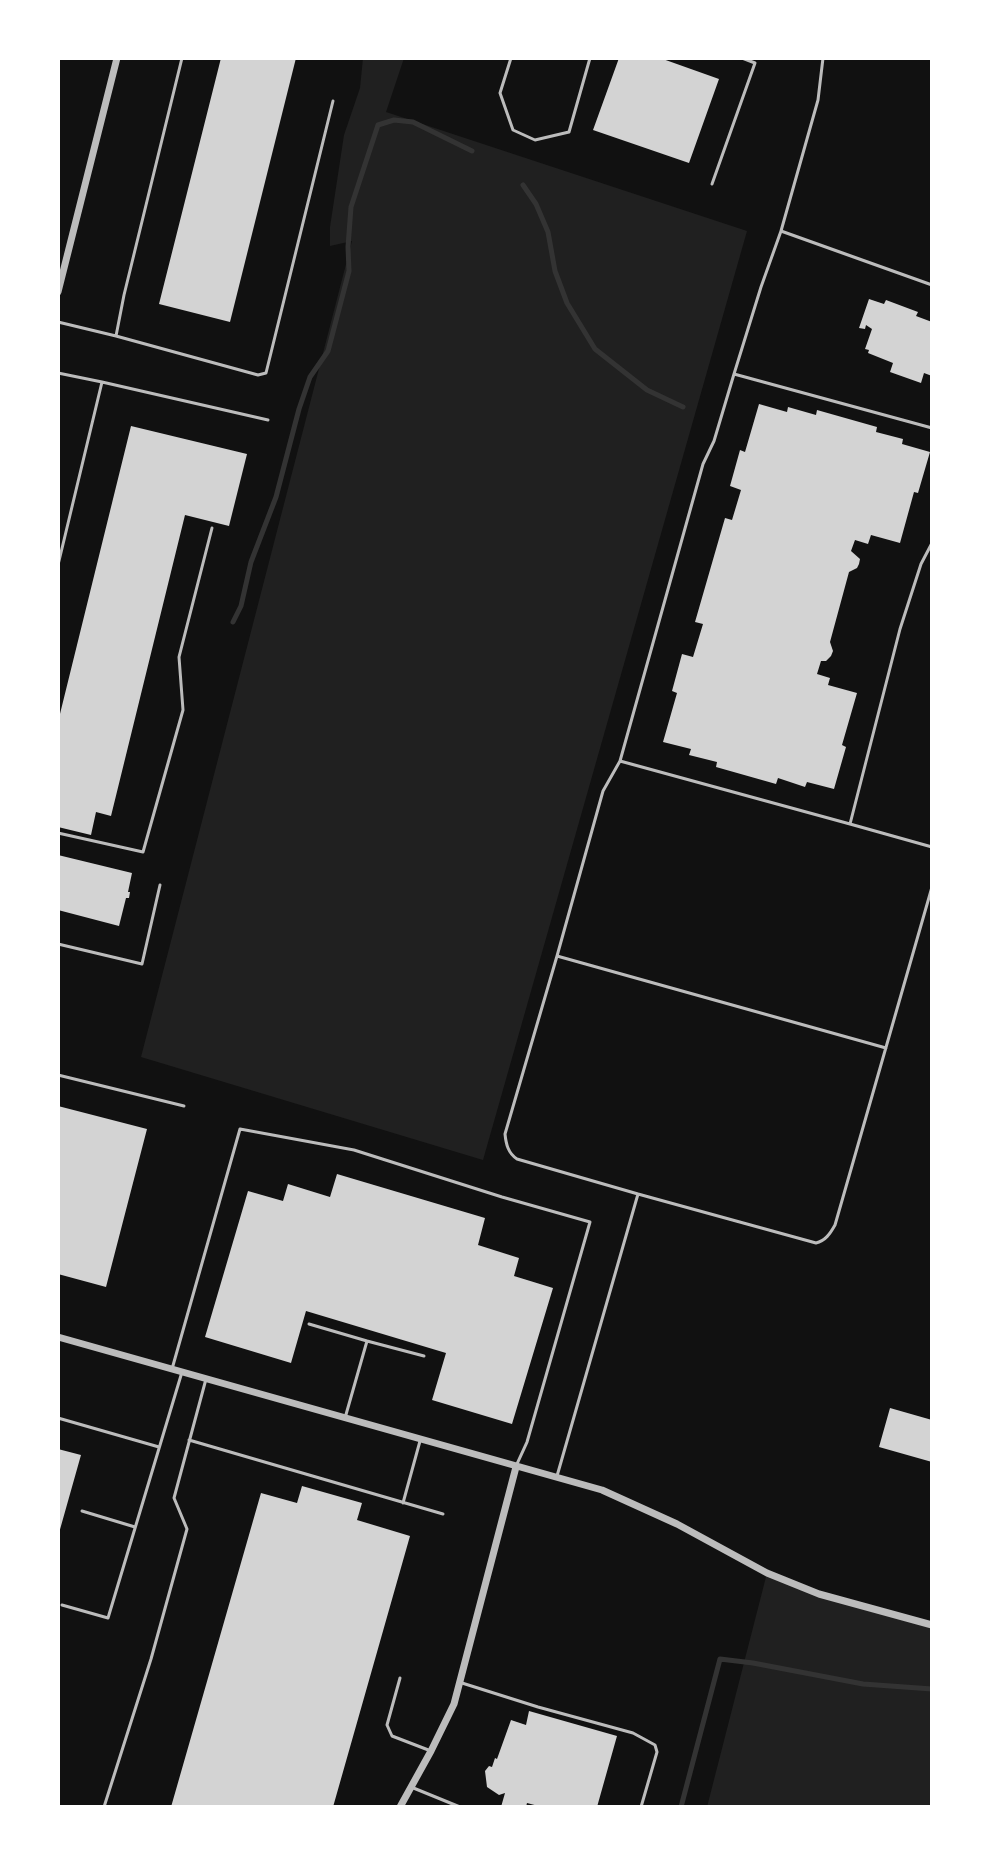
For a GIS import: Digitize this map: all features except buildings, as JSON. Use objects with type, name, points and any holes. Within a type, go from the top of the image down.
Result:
[{"type":"street","points":[[58,292],[117,58]]},
{"type":"street","points":[[58,1337],[602,1490],[677,1524],[767,1573],[819,1594],[932,1625]]},
{"type":"street","points":[[400,1807],[454,1704],[516,1467]]},
{"type":"lane","points":[[116,336],[182,58]]},
{"type":"lane","points":[[511,58],[500,93],[513,130],[535,140],[569,132],[590,58]]},
{"type":"lane","points":[[712,184],[755,63],[742,58]]},
{"type":"lane","points":[[823,58],[818,100],[781,231],[714,441],[703,464],[620,761],[603,791],[505,1134],[513,1157],[799,1239],[821,1242],[835,1225],[932,887]]},
{"type":"lane","points":[[58,322],[258,375],[266,373],[333,101]]},
{"type":"lane","points":[[781,231],[932,285]]},
{"type":"lane","points":[[58,373],[268,420]]},
{"type":"lane","points":[[734,374],[932,428]]},
{"type":"lane","points":[[58,565],[102,382]]},
{"type":"lane","points":[[58,833],[143,852],[183,710],[179,657],[212,528]]},
{"type":"lane","points":[[850,824],[900,629],[921,564],[932,543]]},
{"type":"lane","points":[[620,761],[932,847]]},
{"type":"lane","points":[[58,944],[142,964],[160,885]]},
{"type":"lane","points":[[557,956],[886,1048]]},
{"type":"lane","points":[[58,1075],[184,1106]]},
{"type":"lane","points":[[172,1369],[240,1129],[354,1150],[590,1222],[527,1442],[516,1467]]},
{"type":"lane","points":[[556,1478],[638,1194]]},
{"type":"lane","points":[[309,1324],[424,1356]]},
{"type":"lane","points":[[345,1418],[367,1341]]},
{"type":"lane","points":[[62,1605],[108,1618],[182,1372]]},
{"type":"lane","points":[[104,1807],[151,1659],[187,1529],[174,1498],[206,1379]]},
{"type":"lane","points":[[58,1418],[159,1447]]},
{"type":"lane","points":[[189,1440],[443,1514]]},
{"type":"lane","points":[[403,1503],[420,1440]]},
{"type":"lane","points":[[82,1511],[135,1527]]},
{"type":"lane","points":[[400,1678],[388,1731],[392,1736],[431,1751]]},
{"type":"lane","points":[[460,1682],[633,1733],[655,1745],[657,1752],[641,1807]]},
{"type":"lane","points":[[411,1787],[460,1807]]},
{"type":"shaded area","points":[[363,58],[404,58],[386,112],[747,231],[483,1160],[141,1057],[352,241],[330,246],[330,227],[344,135],[360,88]]},
{"type":"shaded area","points":[[767,1573],[819,1594],[932,1625],[932,1807],[707,1807]]},
{"type":"waterway","points":[[233,622],[241,606],[251,562],[276,497],[310,377],[328,351],[349,271],[351,207],[378,125],[394,120],[413,122],[472,151]]},
{"type":"waterway","points":[[523,185],[536,204],[548,232],[555,271],[567,303],[595,349],[647,390],[683,407]]},
{"type":"waterway","points":[[681,1807],[720,1659],[863,1684],[932,1689]]}]
